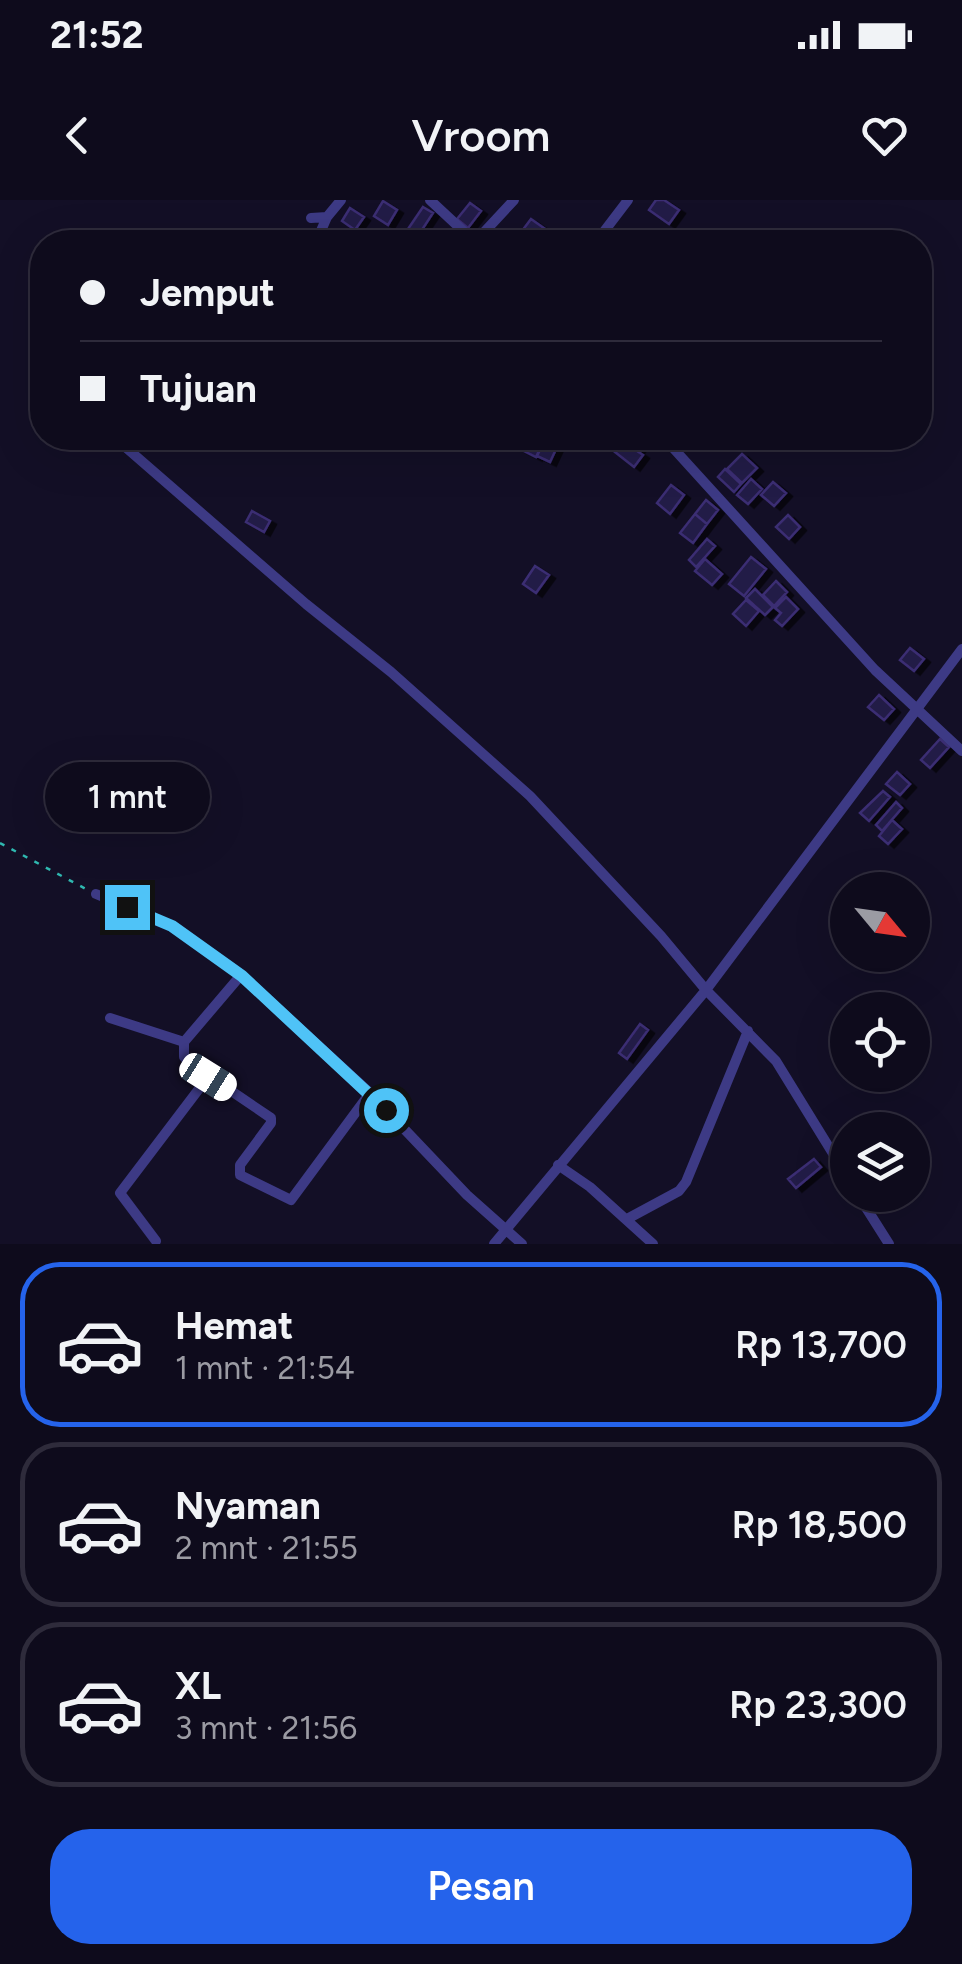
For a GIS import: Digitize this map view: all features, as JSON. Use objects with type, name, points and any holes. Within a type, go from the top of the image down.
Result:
[{"type":"street","points":[[321,230],[341,200]]},
{"type":"street","points":[[430,200],[461,230]]},
{"type":"street","points":[[485,230],[514,200]]},
{"type":"street","points":[[605,230],[628,200]]},
{"type":"street","points":[[310,218],[327,217]]},
{"type":"street","points":[[129,450],[306,604],[391,672],[530,796],[784,1073],[830,1148]]},
{"type":"street","points":[[675,450],[916,710],[962,751]]},
{"type":"street","points":[[494,1244],[706,990],[962,649]]},
{"type":"street","points":[[96,894],[172,926],[242,976],[370,1093],[467,1195],[522,1244]]},
{"type":"street","points":[[242,976],[184,1042],[184,1057],[271,1118],[238,1170],[240,1175],[288,1200],[370,1093]]},
{"type":"street","points":[[110,1018],[184,1042]]},
{"type":"street","points":[[627,1219],[679,1191],[686,1182],[748,1031]]},
{"type":"street","points":[[156,1241],[120,1193],[208,1077]]},
{"type":"street","points":[[558,1165],[653,1244]]},
{"type":"street","points":[[868,1212],[888,1244]]},
{"type":"path","points":[[0,842],[96,894]]},
{"type":"building","points":[[656,200],[664,200],[679,210],[669,224],[649,210]]},
{"type":"building","points":[[383,201],[397,210],[388,225],[374,216]]},
{"type":"building","points":[[470,203],[481,211],[468,228],[457,219]]},
{"type":"building","points":[[423,207],[433,213],[422,230],[407,230]]},
{"type":"building","points":[[350,208],[364,217],[355,230],[342,221]]},
{"type":"building","points":[[531,219],[547,230],[523,230]]},
{"type":"building","points":[[540,450],[556,450],[550,462],[537,456]]},
{"type":"building","points":[[638,450],[643,455],[634,467],[615,452]]},
{"type":"building","points":[[742,454],[757,468],[742,483],[727,469]]},
{"type":"building","points":[[725,469],[741,484],[734,492],[718,477]]},
{"type":"building","points":[[751,479],[762,489],[748,504],[737,495]]},
{"type":"building","points":[[773,482],[786,493],[774,506],[761,495]]},
{"type":"building","points":[[671,485],[684,495],[670,514],[657,503]]},
{"type":"building","points":[[706,500],[718,510],[707,524],[695,514]]},
{"type":"building","points":[[252,511],[270,521],[264,532],[246,522]]},
{"type":"building","points":[[695,514],[707,524],[693,543],[680,533]]},
{"type":"building","points":[[788,515],[800,527],[789,539],[776,527]]},
{"type":"building","points":[[707,539],[715,546],[696,567],[689,560]]},
{"type":"building","points":[[751,557],[766,569],[744,596],[729,584]]},
{"type":"building","points":[[705,559],[722,574],[712,585],[695,571]]},
{"type":"building","points":[[535,566],[549,575],[536,593],[523,584]]},
{"type":"building","points":[[776,581],[787,592],[774,606],[763,595]]},
{"type":"building","points":[[755,589],[773,607],[765,615],[746,598]]},
{"type":"building","points":[[786,597],[798,609],[782,626],[775,620],[781,613],[775,608]]},
{"type":"building","points":[[746,600],[759,611],[746,626],[733,614]]},
{"type":"building","points":[[910,648],[924,659],[914,671],[900,660]]},
{"type":"building","points":[[879,695],[894,709],[884,720],[868,707]]},
{"type":"building","points":[[940,739],[949,747],[930,768],[921,760]]},
{"type":"building","points":[[897,772],[910,784],[900,795],[886,784]]},
{"type":"building","points":[[883,791],[890,797],[869,821],[860,813]]},
{"type":"building","points":[[896,802],[902,808],[882,831],[876,825]]},
{"type":"building","points":[[892,820],[902,829],[888,844],[879,836]]},
{"type":"building","points":[[640,1024],[648,1030],[627,1059],[619,1053]]},
{"type":"building","points":[[814,1159],[821,1167],[796,1188],[788,1179]]},
{"type":"route","points":[[127,907],[172,926],[242,976],[386,1110]]}]
